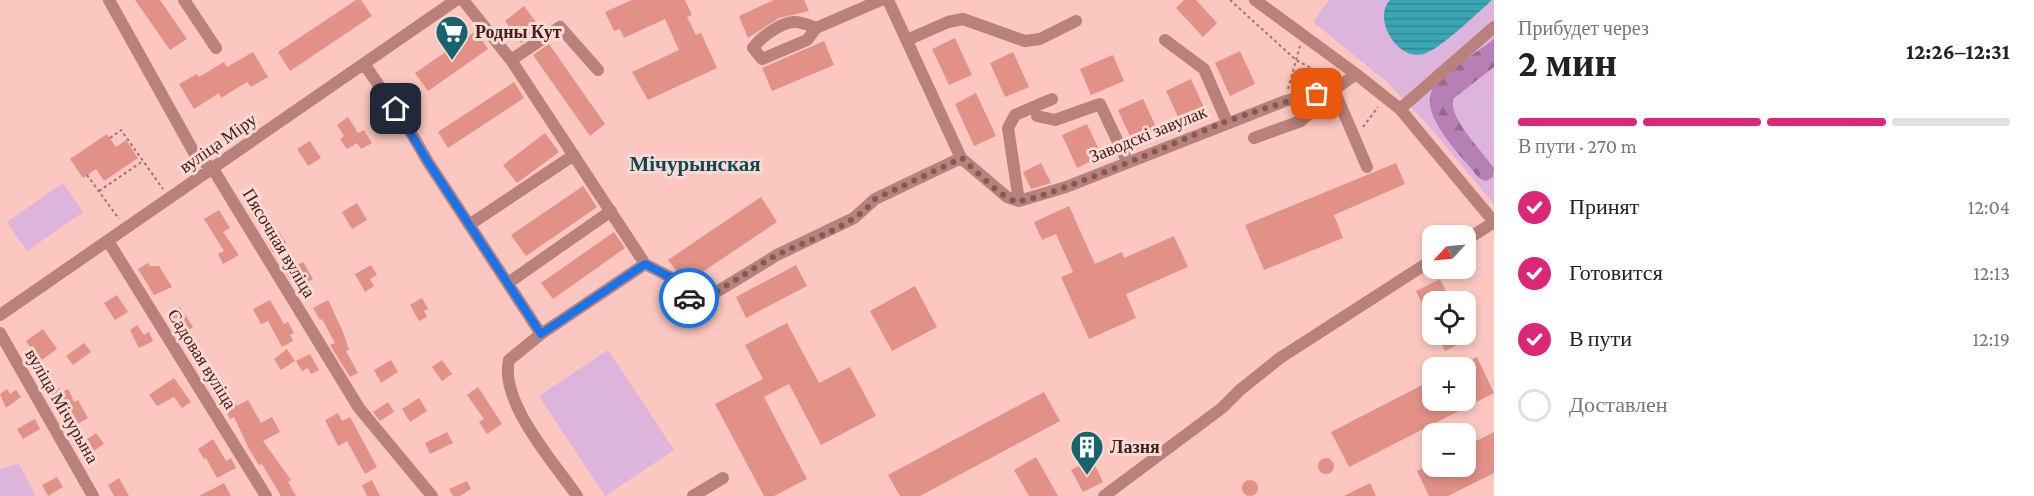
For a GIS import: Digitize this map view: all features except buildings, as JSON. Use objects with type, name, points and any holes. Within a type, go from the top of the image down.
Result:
[{"type":"street","name":"Пясочная вуліца","points":[[109,0],[196,156],[213,169],[359,408],[432,496]]},
{"type":"street","points":[[184,0],[216,48]]},
{"type":"street","name":"вуліца Міру","points":[[0,315],[364,64],[441,4],[456,0]]},
{"type":"street","points":[[463,0],[511,60],[645,264],[670,277],[686,297],[700,302],[777,255],[854,218],[867,209],[875,199],[962,158]]},
{"type":"street","points":[[816,28],[802,22],[791,22],[759,40],[753,48],[762,59],[807,40],[816,28],[881,0]]},
{"type":"street","points":[[888,0],[962,158],[1007,197],[1019,201],[1008,128],[1015,115],[1052,99]]},
{"type":"street","points":[[1255,0],[1400,109],[1494,222],[1476,234]]},
{"type":"street","points":[[907,40],[948,22],[963,19],[1025,41],[1040,39],[1076,21]]},
{"type":"street","points":[[511,60],[560,27],[598,70]]},
{"type":"street","points":[[1400,109],[1494,27]]},
{"type":"street","points":[[1165,40],[1204,69],[1227,122]]},
{"type":"street","points":[[364,64],[406,124],[541,334]]},
{"type":"street","name":"Заводскі завулак","points":[[1019,201],[1066,187],[1127,161],[1285,101],[1334,90],[1356,74]]},
{"type":"street","points":[[1254,138],[1301,121],[1334,90],[1367,167]]},
{"type":"street","points":[[1037,116],[1055,120],[1100,104],[1127,161]]},
{"type":"street","points":[[469,225],[574,155]]},
{"type":"street","points":[[508,284],[611,211]]},
{"type":"street","name":"Садовая вуліца","points":[[108,242],[266,496]]},
{"type":"street","points":[[577,496],[514,405],[506,369],[508,360],[541,334],[645,264]]},
{"type":"street","points":[[1104,496],[1222,408],[1240,390],[1280,358],[1422,266]]},
{"type":"street","name":"вуліца Мічурына","points":[[0,333],[93,496]]},
{"type":"street","points":[[693,496],[723,478]]},
{"type":"path","points":[[1230,0],[1296,60],[1322,74]]},
{"type":"path","points":[[1285,101],[1302,41]]},
{"type":"path","points":[[1354,139],[1381,103]]},
{"type":"path","points":[[110,138],[121,130],[169,199]]},
{"type":"path","points":[[99,191],[143,161]]},
{"type":"path","points":[[87,175],[126,229]]},
{"type":"shaded area","points":[[1329,0],[1494,0],[1494,204],[1427,124],[1387,82],[1313,22]]},
{"type":"shaded area","points":[[63,183],[83,212],[27,251],[7,222]]},
{"type":"shaded area","points":[[608,350],[674,450],[605,496],[539,396]]},
{"type":"shaded area","points":[[19,464],[36,496],[0,496],[0,469]]},
{"type":"green space","points":[[1494,39],[1494,67],[1454,98],[1453,106],[1460,124],[1494,168],[1493,177],[1486,181],[1479,178],[1444,136],[1431,111],[1430,99],[1433,88],[1444,76]]},
{"type":"water","points":[[1390,0],[1492,0],[1439,46],[1423,54],[1414,54],[1405,51],[1390,37],[1384,17],[1385,8]]},
{"type":"way so far","points":[[689,298],[700,302],[777,255],[854,218],[867,209],[875,199],[962,158],[1007,197],[1019,201],[1033,199],[1227,122],[1285,101],[1317,94]]},
{"type":"place","name":"Родны Кут","points":[[452,61]]},
{"type":"place","name":"Лазня","points":[[1087,476]]},
{"type":"district","name":"Мічурынская","points":[[695,164]]},
{"type":"route","points":[[396,109],[428,162],[541,334],[645,264],[670,277],[689,298]]}]
